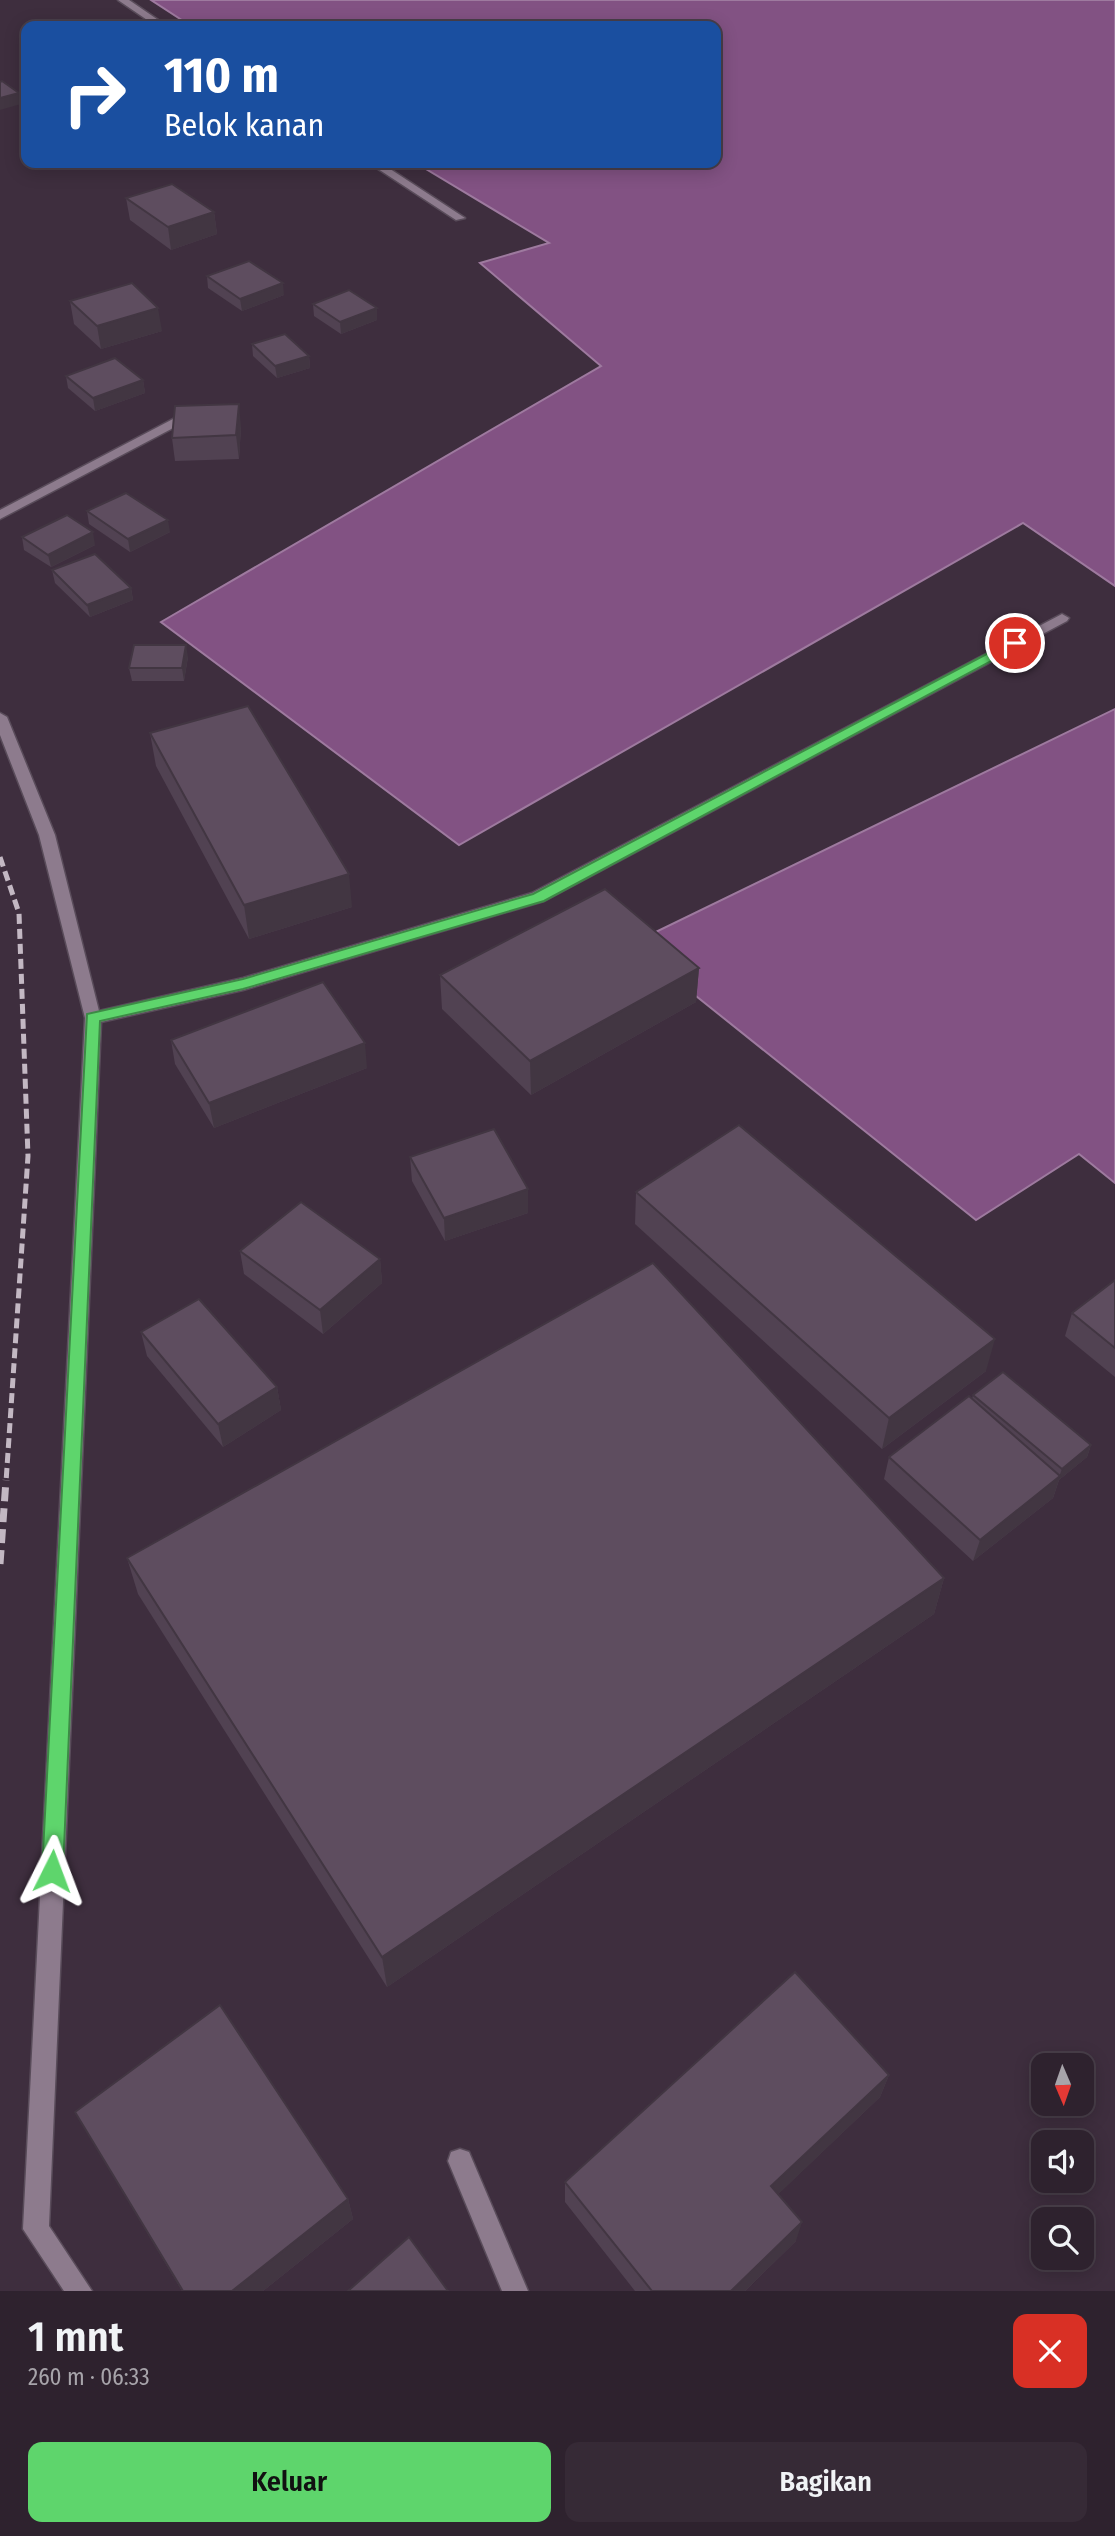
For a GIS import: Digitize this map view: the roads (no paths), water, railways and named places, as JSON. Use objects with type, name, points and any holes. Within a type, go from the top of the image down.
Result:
[{"type":"lane","points":[[123,0],[154,21]]},
{"type":"lane","points":[[382,168],[460,218]]},
{"type":"lane","points":[[0,515],[203,407]]},
{"type":"lane","points":[[93,1018],[243,984],[538,897],[1062,618]]},
{"type":"lane","points":[[0,717],[47,835],[93,1018],[36,2229],[79,2291]]},
{"type":"lane","points":[[460,2161],[514,2291]]},
{"type":"railway","points":[[0,857],[19,913],[28,1156],[6,1482]]},
{"type":"railway","points":[[0,1564],[6,1480]]}]
